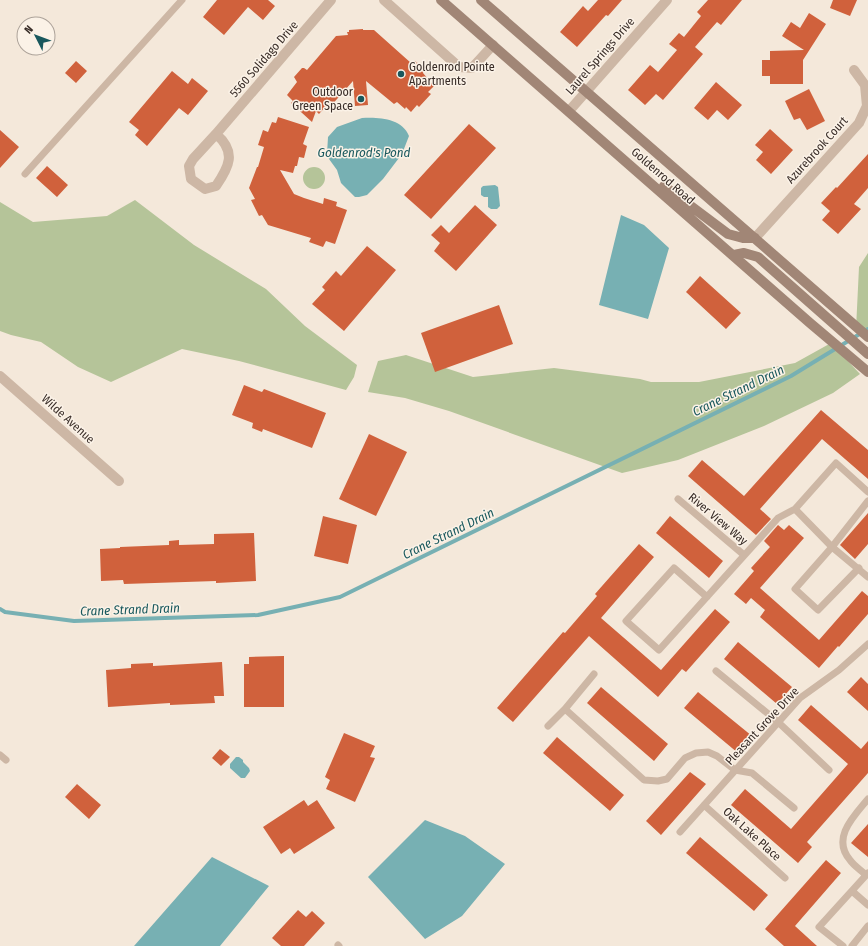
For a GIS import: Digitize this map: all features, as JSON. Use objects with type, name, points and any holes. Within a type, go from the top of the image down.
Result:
[{"type":"main road","name":"Goldenrod Road","points":[[441,0],[868,372]]},
{"type":"main road","name":"Goldenrod Road","points":[[481,0],[868,337]]},
{"type":"main road","points":[[603,141],[728,234],[743,238],[755,238]]},
{"type":"main road","points":[[734,255],[744,253],[758,257],[867,354]]},
{"type":"street","name":"5560 Solidago Drive","points":[[216,134],[228,149],[229,160],[225,173],[216,186],[205,188],[191,179],[189,166],[193,159],[331,0]]},
{"type":"street","points":[[384,0],[459,67],[472,68],[493,45]]},
{"type":"street","name":"Laurel Springs Drive","points":[[569,111],[666,0]]},
{"type":"street","name":"Azurebrook Court","points":[[755,238],[859,123],[868,106],[865,85],[854,70]]},
{"type":"street","name":"Wilde Avenue","points":[[0,376],[119,481]]},
{"type":"lane","points":[[25,174],[182,0]]},
{"type":"lane","points":[[707,597],[674,568],[626,621],[659,650],[707,597],[744,555],[778,518],[795,509],[836,463],[868,492]]},
{"type":"lane","name":"River View Way","points":[[678,499],[744,555]]},
{"type":"lane","points":[[858,568],[818,610],[794,589],[832,547],[868,501]]},
{"type":"lane","points":[[795,509],[832,547],[868,577]]},
{"type":"lane","name":"Pleasant Grove Drive","points":[[680,832],[800,698],[838,670],[853,656],[867,647]]},
{"type":"lane","points":[[716,671],[778,722],[829,770]]},
{"type":"lane","points":[[548,726],[565,709],[594,674]]},
{"type":"lane","points":[[565,709],[644,780],[658,781],[667,778],[685,758],[696,753],[708,752],[717,756],[735,770],[752,773],[794,808]]},
{"type":"lane","points":[[843,946],[819,927],[867,874],[849,860],[843,848],[842,836],[849,821],[868,799]]},
{"type":"lane","name":"Oak Lake Place","points":[[704,805],[785,878]]},
{"type":"lane","points":[[852,891],[868,905]]},
{"type":"lane","points":[[852,946],[868,926]]},
{"type":"green space","points":[[314,167],[322,170],[325,178],[322,186],[314,189],[306,186],[303,178],[306,170]]},
{"type":"green space","points":[[135,200],[194,245],[266,289],[305,326],[357,365],[354,377],[346,390],[239,361],[182,349],[111,382],[78,367],[41,342],[0,331],[0,202],[33,222],[107,216]]},
{"type":"green space","points":[[868,253],[868,342],[856,329],[859,267]]},
{"type":"green space","points":[[831,343],[860,374],[833,393],[764,426],[678,460],[622,473],[449,411],[405,398],[368,392],[378,361],[406,355],[473,377],[554,368],[640,379],[651,382],[699,382],[795,363]]},
{"type":"water","name":"Goldenrod's Pond","points":[[362,118],[375,118],[395,122],[406,130],[409,136],[402,154],[383,179],[367,195],[355,197],[341,183],[337,170],[329,159],[327,154],[328,137],[337,127]]},
{"type":"water","points":[[495,185],[498,187],[500,206],[497,209],[491,209],[488,207],[488,197],[481,195],[481,188],[483,186]]},
{"type":"water","points":[[621,215],[644,225],[669,248],[648,319],[599,305]]},
{"type":"water","points":[[236,757],[243,760],[249,768],[250,771],[245,778],[241,778],[230,768],[230,764]]},
{"type":"water","points":[[425,820],[465,836],[505,864],[462,916],[425,939],[368,877]]},
{"type":"water","points":[[212,857],[269,886],[220,946],[134,946]]},
{"type":"building","points":[[217,0],[268,0],[275,6],[263,20],[248,7],[224,35],[203,17]]},
{"type":"building","points":[[598,0],[622,0],[577,47],[560,32],[583,6],[588,11]]},
{"type":"building","points":[[708,0],[742,0],[721,25],[717,22],[695,47],[703,54],[663,100],[656,94],[645,105],[628,90],[650,65],[658,72],[677,50],[669,44],[679,33],[684,37],[701,16],[697,12]]},
{"type":"building","points":[[833,0],[857,0],[850,16],[830,8]]},
{"type":"building","points":[[809,13],[826,24],[803,60],[803,84],[770,84],[770,76],[762,76],[762,60],[770,60],[770,51],[804,50],[782,36],[791,22],[800,28]]},
{"type":"building","name":"Goldenrod Pointe Apartments","points":[[349,30],[374,30],[411,63],[415,61],[425,69],[423,73],[434,86],[428,92],[431,94],[419,107],[417,105],[411,112],[397,102],[394,104],[366,81],[368,105],[355,106],[353,81],[329,108],[326,106],[319,114],[316,111],[312,122],[291,103],[293,101],[287,95],[297,82],[294,77],[302,68],[307,70],[336,36],[348,35],[347,32],[349,32]]},
{"type":"building","points":[[76,61],[87,71],[76,83],[65,73]]},
{"type":"building","points":[[172,71],[188,84],[192,78],[208,91],[188,115],[179,108],[147,146],[135,135],[139,130],[129,122]]},
{"type":"building","points":[[716,82],[742,105],[728,120],[717,110],[708,120],[694,108]]},
{"type":"building","points":[[809,89],[825,121],[807,130],[800,118],[794,120],[785,101]]},
{"type":"building","points":[[278,117],[309,127],[303,144],[307,146],[304,158],[299,157],[297,166],[295,166],[293,173],[280,170],[294,194],[323,204],[324,198],[337,202],[336,206],[347,210],[335,244],[326,241],[323,247],[309,242],[311,238],[268,225],[262,215],[259,216],[251,200],[255,199],[249,188],[258,167],[264,147],[258,145],[263,130],[268,132],[272,122],[276,123]]},
{"type":"building","points":[[469,124],[496,148],[431,219],[404,195]]},
{"type":"building","points":[[770,129],[793,150],[771,174],[756,160],[763,152],[755,145]]},
{"type":"building","points":[[0,130],[19,147],[0,168]]},
{"type":"building","points":[[868,154],[868,188],[854,204],[861,209],[838,234],[822,220],[830,211],[821,203]]},
{"type":"building","points":[[47,166],[68,185],[57,197],[36,178]]},
{"type":"building","points":[[475,205],[497,225],[456,271],[434,251],[440,243],[431,235],[441,225],[449,233]]},
{"type":"building","points":[[367,246],[396,270],[344,331],[312,304],[325,290],[322,287],[336,271],[341,276]]},
{"type":"building","points":[[700,276],[741,313],[726,329],[686,292]]},
{"type":"building","points":[[499,305],[513,344],[435,372],[421,333]]},
{"type":"building","points":[[244,385],[262,392],[264,389],[326,413],[312,448],[263,429],[262,432],[252,428],[253,423],[232,415]]},
{"type":"building","points":[[821,410],[868,450],[868,479],[822,439],[760,509],[771,519],[756,535],[688,476],[702,460],[744,496]]},
{"type":"building","points":[[369,434],[407,452],[376,516],[339,499]]},
{"type":"building","points":[[868,513],[868,544],[855,559],[840,545]]},
{"type":"building","points":[[323,516],[357,525],[348,564],[314,556]]},
{"type":"building","points":[[670,516],[723,561],[709,578],[656,533]]},
{"type":"building","points":[[778,525],[784,530],[789,525],[804,538],[760,588],[819,640],[862,591],[868,596],[868,614],[819,668],[760,617],[765,610],[751,598],[746,604],[734,594],[754,571],[751,568],[770,547],[764,541]]},
{"type":"building","points":[[254,533],[256,581],[124,584],[123,580],[101,581],[100,549],[169,545],[169,541],[179,540],[179,545],[214,544],[214,534]]},
{"type":"building","points":[[639,544],[654,557],[601,618],[661,670],[715,609],[730,622],[686,672],[682,669],[658,697],[589,636],[513,722],[497,708],[563,632],[565,633],[597,596],[595,594]]},
{"type":"building","points":[[738,642],[792,687],[777,704],[724,659]]},
{"type":"building","points":[[284,656],[284,707],[244,707],[244,664],[249,664],[249,657]]},
{"type":"building","points":[[222,662],[224,696],[214,696],[215,703],[170,705],[170,703],[108,707],[106,670],[131,668],[131,664],[153,663],[153,666]]},
{"type":"building","points":[[861,677],[868,684],[868,711],[847,692]]},
{"type":"building","points":[[601,687],[668,744],[654,761],[587,703]]},
{"type":"building","points":[[698,692],[752,736],[738,753],[684,708]]},
{"type":"building","points":[[811,705],[861,749],[868,741],[868,773],[807,842],[812,847],[798,863],[731,805],[745,789],[791,829],[848,764],[798,720]]},
{"type":"building","points":[[344,733],[375,746],[370,757],[375,758],[355,802],[326,789],[330,780],[325,777]]},
{"type":"building","points":[[557,737],[624,795],[610,811],[543,753]]},
{"type":"building","points":[[220,749],[230,757],[221,766],[212,758]]},
{"type":"building","points":[[690,772],[706,784],[661,835],[646,821]]},
{"type":"building","points":[[77,784],[101,805],[89,819],[65,797]]},
{"type":"building","points":[[304,800],[308,806],[317,800],[335,828],[294,854],[290,848],[281,854],[263,827]]},
{"type":"building","points":[[868,824],[868,857],[851,843]]},
{"type":"building","points":[[700,837],[768,895],[754,911],[686,853]]},
{"type":"building","points":[[826,860],[841,873],[795,926],[817,946],[784,946],[765,929]]},
{"type":"building","points":[[298,910],[306,917],[312,911],[325,923],[304,946],[281,946],[272,938]]},
{"type":"waterway","name":"Crane Strand Drain","points":[[0,609],[5,612],[74,621],[258,615],[340,597],[791,376],[868,329]]},
{"type":"place","name":"Goldenrod Pointe Apartments","points":[[401,74]]},
{"type":"place","name":"Outdoor Green Space","points":[[361,99]]}]
